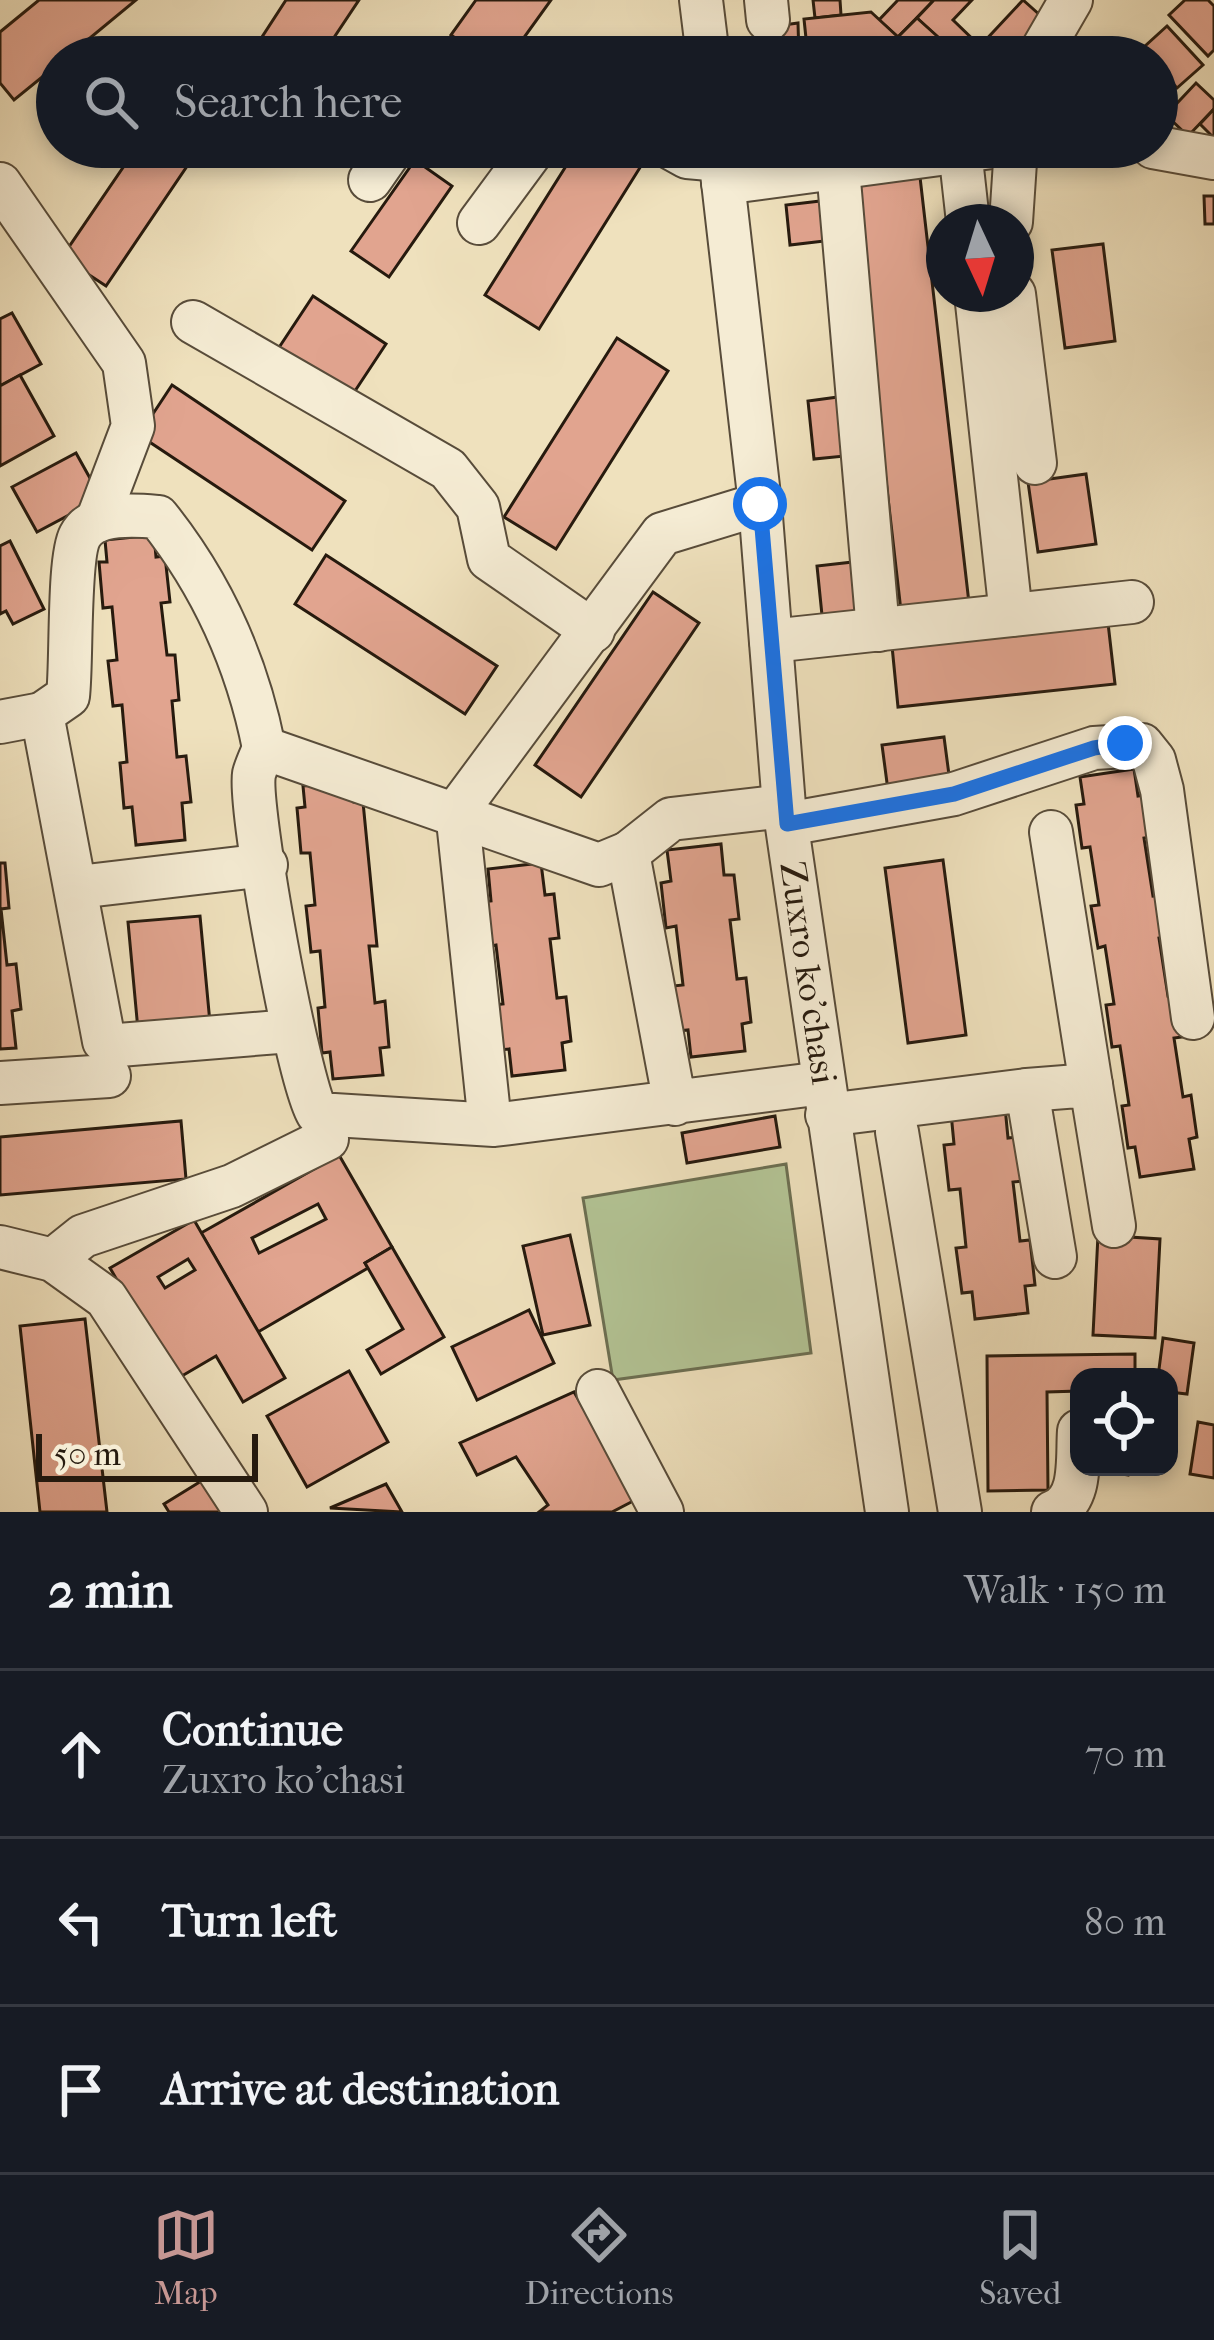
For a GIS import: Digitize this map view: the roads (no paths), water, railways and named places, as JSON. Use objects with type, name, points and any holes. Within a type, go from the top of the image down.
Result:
[{"type":"street","points":[[701,0],[705,36]]},
{"type":"street","points":[[1050,36],[1071,0]]},
{"type":"street","points":[[1178,152],[1214,158]]},
{"type":"street","points":[[479,223],[520,168]]},
{"type":"street","name":"Zuxro ko'chasi","points":[[722,168],[760,504],[786,815],[887,1512]]},
{"type":"street","points":[[818,168],[845,168]]},
{"type":"street","points":[[970,204],[974,168]]},
{"type":"street","points":[[1012,204],[1015,168]]},
{"type":"street","points":[[838,169],[878,629]]},
{"type":"street","points":[[0,184],[124,363],[133,426],[97,521],[80,535],[72,577],[74,639],[68,696],[42,714],[0,722]]},
{"type":"street","points":[[978,312],[1011,615]]},
{"type":"street","points":[[1016,312],[1035,463]]},
{"type":"street","points":[[193,322],[448,469],[478,507],[489,559],[593,631]]},
{"type":"street","points":[[490,1124],[457,811],[662,534],[760,504]]},
{"type":"street","points":[[97,521],[158,517],[234,639],[250,676],[264,748],[253,777],[291,1031],[310,1102],[319,1114],[490,1124],[675,1104],[1091,1085]]},
{"type":"street","points":[[771,641],[1132,602]]},
{"type":"street","points":[[42,714],[104,1041],[119,1045],[291,1031]]},
{"type":"street","points":[[264,748],[457,811],[599,865],[628,853],[671,819],[786,815],[954,794],[1094,748],[1142,745],[1154,760],[1162,790],[1193,1018]]},
{"type":"street","points":[[1051,832],[1114,1226]]},
{"type":"street","points":[[628,853],[675,1104]]},
{"type":"street","points":[[78,887],[266,865]]},
{"type":"street","points":[[0,1083],[110,1076]]},
{"type":"street","points":[[1027,1090],[1055,1256]]},
{"type":"street","points":[[897,1132],[960,1512]]},
{"type":"street","points":[[53,1260],[83,1235],[232,1186],[327,1139]]},
{"type":"street","points":[[0,1247],[53,1260],[106,1298],[246,1512]]},
{"type":"street","points":[[598,1391],[662,1512]]},
{"type":"street","points":[[1054,1512],[1066,1507],[1075,1476]]}]
